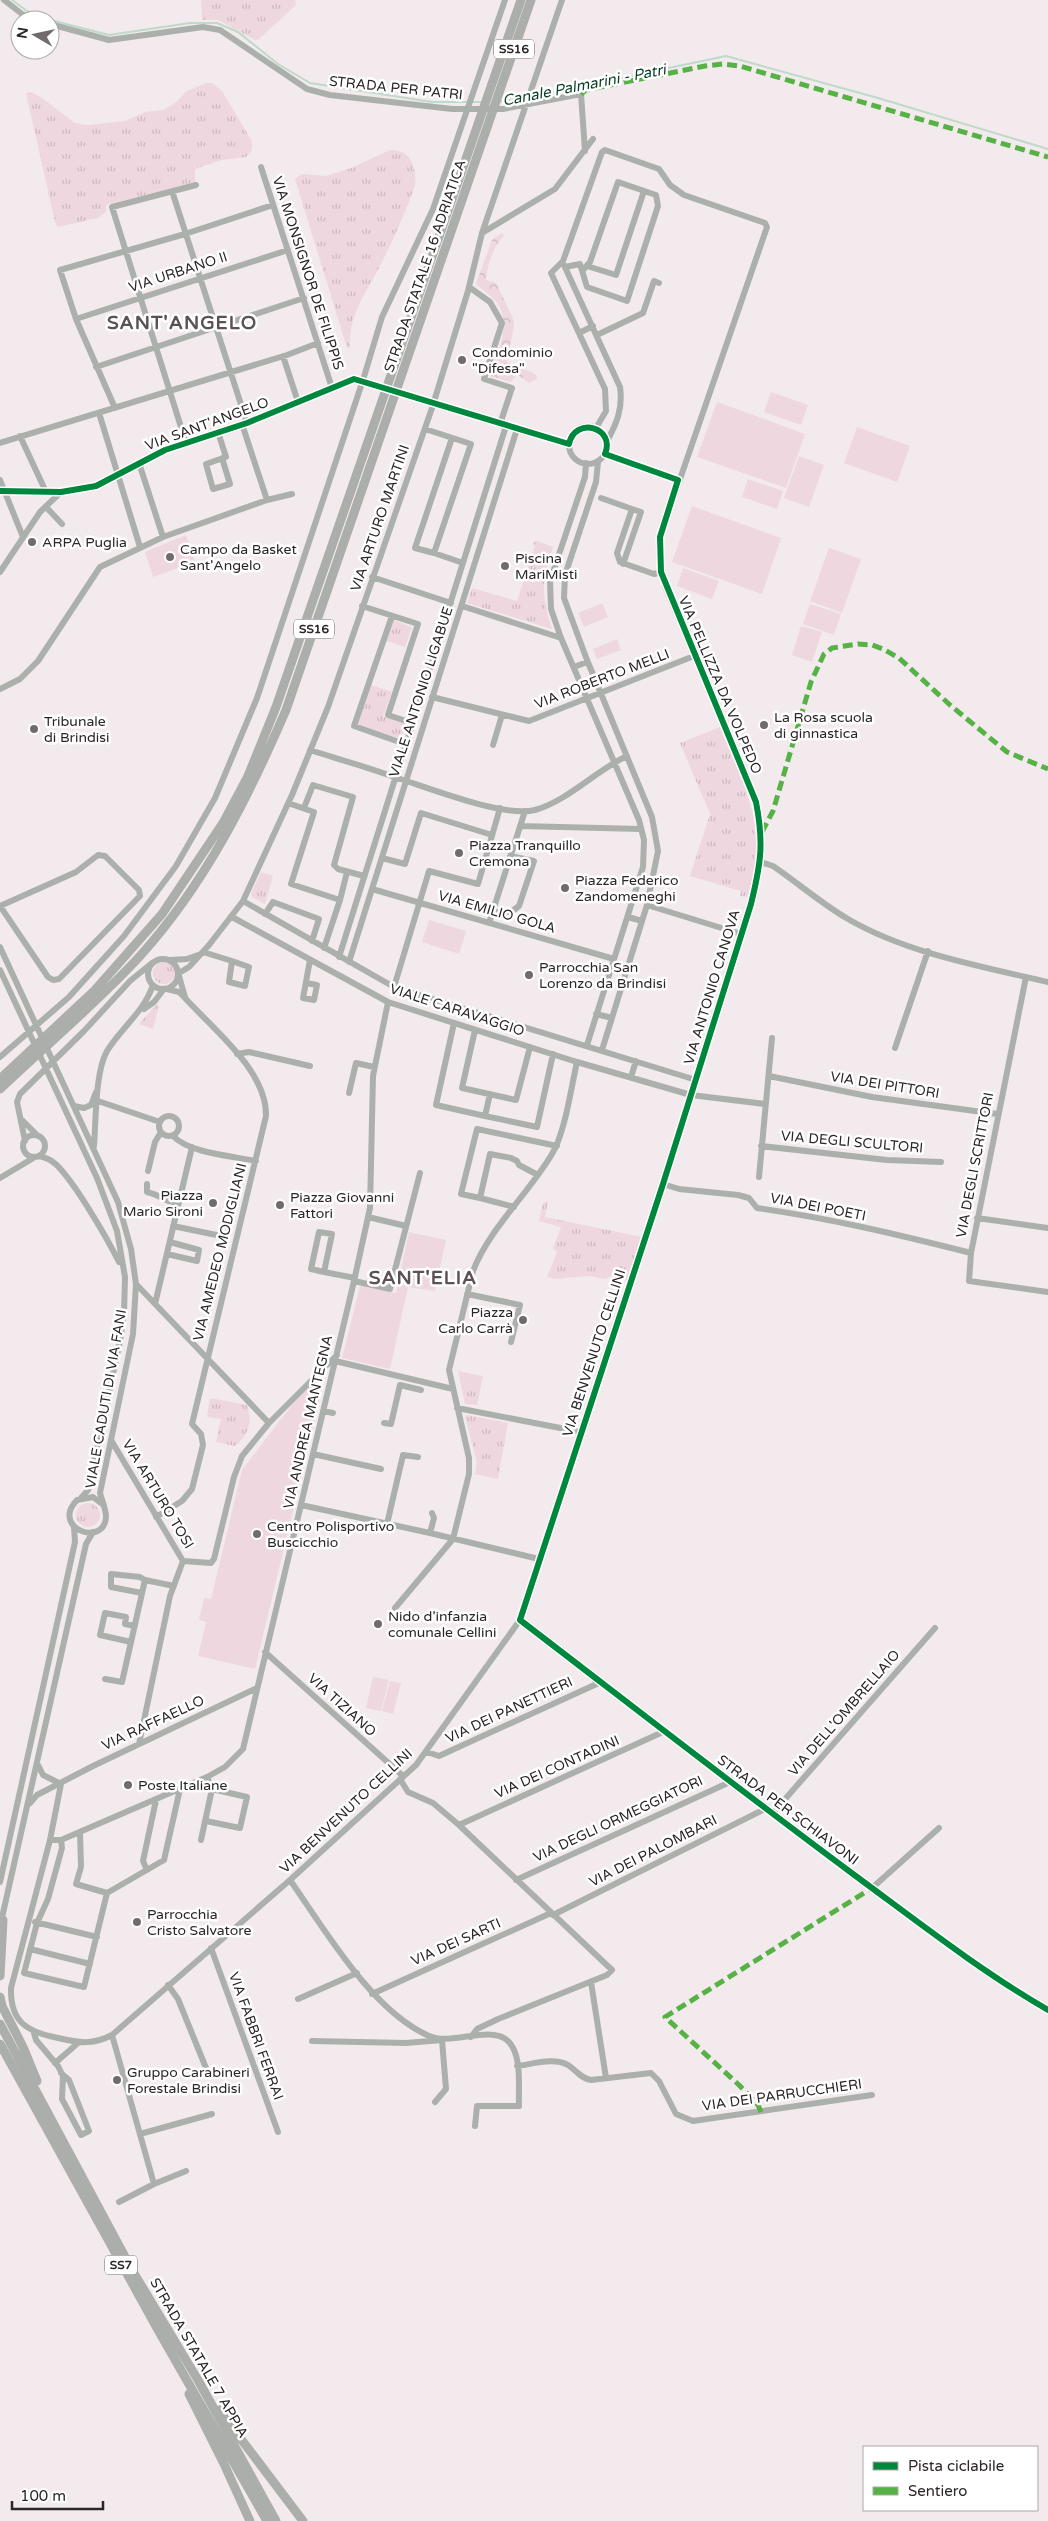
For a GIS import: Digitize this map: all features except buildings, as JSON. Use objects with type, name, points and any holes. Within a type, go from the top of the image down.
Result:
[{"type":"highway","name":"STRADA STATALE 16 ADRIATICA","points":[[0,1089],[19,1065],[95,990],[162,914],[223,823],[248,776],[276,707],[521,0]]},
{"type":"highway","name":"STRADA STATALE 16 ADRIATICA","points":[[0,1079],[111,986],[165,926],[186,898],[232,826],[256,780],[286,710],[531,0]]},
{"type":"highway","points":[[0,1075],[19,1065]]},
{"type":"highway","points":[[0,1097],[19,1065]]},
{"type":"highway","points":[[0,1976],[1,1922]]},
{"type":"highway","points":[[0,1997],[2,2006],[23,2047],[49,2114]]},
{"type":"highway","name":"STRADA STATALE 7 APPIA","points":[[0,2024],[132,2270],[198,2380],[249,2482],[266,2521]]},
{"type":"highway","name":"STRADA STATALE 7 APPIA","points":[[0,2044],[177,2364],[249,2482],[276,2521]]},
{"type":"highway","points":[[177,2364],[191,2400],[224,2464],[250,2521]]},
{"type":"highway","points":[[198,2380],[303,2521]]},
{"type":"street","points":[[4,0],[17,10]]},
{"type":"street","points":[[0,1057],[69,997],[124,936],[176,866],[201,824],[230,766],[257,698],[363,380],[382,317],[433,209],[506,0]]},
{"type":"street","name":"VIA ARTURO MARTINI","points":[[179,975],[202,953],[243,901],[310,750],[425,429],[469,287],[482,233],[562,0]]},
{"type":"street","name":"STRADA PER PATRI","points":[[60,27],[109,40],[203,27],[215,28],[251,49],[307,89],[330,95],[452,108],[503,109],[581,94],[585,151]]},
{"type":"street","points":[[482,233],[555,189],[593,139]]},
{"type":"street","name":"VIA PELLIZZA DA VOLPEDO","points":[[564,264],[602,152],[605,150],[659,169],[670,185],[684,195],[765,223],[768,227],[678,480],[660,537],[661,572],[694,656],[756,802],[762,832],[761,862],[752,901]]},
{"type":"street","name":"VIA MONSIGNOR DE FILIPPIS","points":[[261,166],[332,388]]},
{"type":"street","points":[[618,182],[656,195],[658,206],[627,301],[587,287],[585,268],[590,262],[618,182]]},
{"type":"street","points":[[186,443],[112,207],[196,185]]},
{"type":"street","points":[[172,191],[230,372],[267,500]]},
{"type":"street","points":[[596,428],[606,411],[607,398],[551,272],[564,264],[580,264],[585,268],[616,275],[644,191]]},
{"type":"street","points":[[115,408],[76,319],[60,270],[185,234],[273,205]]},
{"type":"street","name":"VIA URBANO II","points":[[76,319],[288,250]]},
{"type":"street","points":[[564,264],[617,380],[622,399],[620,415],[607,441],[605,454],[598,462],[596,482],[565,575],[564,598],[587,662],[652,817],[658,851],[647,905],[602,1050]]},
{"type":"street","points":[[597,335],[643,313],[654,282],[659,283]]},
{"type":"street","name":"VIALE ANTONIO LIGABUE","points":[[339,957],[451,603],[512,388],[484,379],[502,324],[490,302],[469,287]]},
{"type":"street","points":[[96,367],[304,298]]},
{"type":"street","points":[[579,333],[593,326]]},
{"type":"street","points":[[0,443],[283,356],[318,343]]},
{"type":"street","points":[[283,356],[298,402]]},
{"type":"street","name":"VIA SANT'ANGELO","points":[[2,491],[61,492],[96,486],[165,450],[245,424],[354,379],[363,380]]},
{"type":"street","points":[[363,380],[517,430],[569,444]]},
{"type":"street","points":[[100,413],[140,547]]},
{"type":"street","points":[[598,462],[586,463],[576,459],[570,451],[569,444],[574,433],[589,427],[596,428],[605,436],[607,441]]},
{"type":"street","points":[[425,429],[471,444],[434,553]]},
{"type":"street","name":"VIALE ANTONIO LIGABUE","points":[[349,962],[517,430]]},
{"type":"street","name":"VIA SANT'ANGELO","points":[[218,432],[226,457],[222,458],[206,464],[214,489],[230,484],[222,458]]},
{"type":"street","points":[[20,436],[46,492]]},
{"type":"street","points":[[452,438],[415,548],[463,563]]},
{"type":"street","points":[[605,454],[678,480]]},
{"type":"street","points":[[139,463],[163,537]]},
{"type":"street","points":[[586,463],[585,477],[550,581],[551,609],[561,638],[639,820],[644,840],[642,867],[628,917],[586,1045]]},
{"type":"street","points":[[0,480],[2,491],[23,537]]},
{"type":"street","points":[[0,572],[46,506],[61,492]]},
{"type":"street","points":[[0,689],[20,679],[38,661],[100,567],[163,537],[267,500],[292,494]]},
{"type":"street","points":[[601,498],[641,512],[623,564],[654,574],[661,572]]},
{"type":"street","points":[[46,506],[62,524]]},
{"type":"street","points":[[562,541],[575,546]]},
{"type":"street","points":[[372,577],[451,603]]},
{"type":"street","points":[[362,606],[418,624],[388,716],[412,723]]},
{"type":"street","points":[[462,606],[561,638]]},
{"type":"street","points":[[392,616],[354,726],[405,744]]},
{"type":"street","name":"VIA ROBERTO MELLI","points":[[432,697],[529,721],[694,656]]},
{"type":"street","points":[[574,667],[587,662]]},
{"type":"street","points":[[493,746],[502,715]]},
{"type":"street","points":[[310,750],[406,781],[500,808],[524,811],[557,801],[614,762],[627,756]]},
{"type":"street","points":[[304,808],[313,785],[353,797],[334,865],[347,872],[364,876]]},
{"type":"street","points":[[288,803],[314,812],[291,884],[340,900]]},
{"type":"street","points":[[394,987],[429,871],[478,884],[500,808]]},
{"type":"street","points":[[489,922],[524,811]]},
{"type":"street","points":[[382,858],[405,864],[421,813],[492,835]]},
{"type":"street","points":[[639,820],[652,817]]},
{"type":"street","points":[[520,826],[641,829]]},
{"type":"street","points":[[98,855],[105,856],[139,890],[140,896],[59,978],[53,980],[48,977],[0,906],[76,872],[98,855]]},
{"type":"street","points":[[493,912],[511,912],[519,906],[534,861],[510,856]]},
{"type":"street","points":[[761,862],[773,866],[848,919],[875,932],[928,951],[1048,982]]},
{"type":"street","points":[[324,948],[347,872]]},
{"type":"street","name":"VIA EMILIO GOLA","points":[[372,889],[614,959]]},
{"type":"street","name":"VIALE CARAVAGGIO","points":[[243,901],[394,987],[696,1080]]},
{"type":"street","name":"VIA ANTONIO CANOVA","points":[[696,1080],[752,901]]},
{"type":"street","points":[[265,914],[273,902],[319,919],[312,941]]},
{"type":"street","points":[[647,905],[741,934]]},
{"type":"street","name":"VIALE CARAVAGGIO","points":[[232,917],[388,1002],[577,1062],[691,1095],[765,1104]]},
{"type":"street","points":[[628,917],[642,921]]},
{"type":"street","name":"VIALE CADUTI DI VIA FANI","points":[[0,947],[94,1148],[124,1218],[136,1284],[133,1334],[100,1494],[106,1515],[105,1521],[102,1526],[93,1532],[86,1544],[38,1765],[1,1922]]},
{"type":"street","points":[[895,1048],[928,951]]},
{"type":"street","points":[[14,1168],[24,1149],[25,1141],[17,1102],[24,1088],[84,1031],[130,981],[160,958],[170,960],[187,959],[202,953],[232,961]]},
{"type":"street","points":[[139,1012],[154,1002],[166,989],[175,984],[179,975],[176,965],[170,960]]},
{"type":"street","points":[[306,983],[310,960]]},
{"type":"street","points":[[74,1106],[84,1108],[91,1105],[102,1063],[108,1050],[139,1012],[152,983],[148,972],[152,963]]},
{"type":"street","name":"VIALE CADUTI DI VIA FANI","points":[[0,970],[97,1178],[117,1231],[123,1269],[124,1313],[118,1351],[88,1490],[70,1510],[75,1542],[0,1882]]},
{"type":"street","name":"VIA AMEDEO MODIGLIANI","points":[[179,975],[185,998]]},
{"type":"street","name":"VIA DEGLI SCRITTORI","points":[[1026,977],[977,1218],[971,1253],[969,1281],[1048,1292]]},
{"type":"street","points":[[130,981],[142,979],[166,989]]},
{"type":"street","name":"VIA AMEDEO MODIGLIANI","points":[[156,1517],[182,1501],[192,1489],[203,1444],[201,1434],[192,1424],[266,1116],[266,1100],[258,1080],[237,1054],[179,992],[166,989]]},
{"type":"street","name":"VIA ANDREA MANTEGNA","points":[[50,1840],[60,1840],[80,1832],[207,1777],[225,1768],[243,1749],[355,1280],[368,1217],[374,1067],[388,1002]]},
{"type":"street","points":[[596,1014],[612,1018]]},
{"type":"street","points":[[454,1023],[436,1105],[537,1127],[553,1054]]},
{"type":"street","points":[[474,1030],[462,1088],[516,1100],[530,1047]]},
{"type":"street","name":"VIA DEI POETI","points":[[759,1177],[772,1038]]},
{"type":"street","points":[[237,1054],[249,1052],[310,1066]]},
{"type":"street","points":[[631,1077],[636,1061]]},
{"type":"street","points":[[395,1608],[453,1539],[470,1466],[449,1370],[467,1294],[478,1256],[538,1175],[556,1146],[577,1062]]},
{"type":"street","points":[[349,1092],[356,1063],[374,1067]]},
{"type":"street","name":"VIA DEI PITTORI","points":[[768,1076],[872,1097],[998,1114]]},
{"type":"street","points":[[94,1148],[99,1079]]},
{"type":"street","points":[[691,1095],[696,1080]]},
{"type":"street","points":[[485,1116],[490,1094]]},
{"type":"street","name":"VIA BENVENUTO CELLINI","points":[[34,2033],[78,2043],[100,2041],[112,2035],[290,1880],[401,1778],[426,1752],[520,1620],[691,1095]]},
{"type":"street","points":[[98,1101],[160,1122]]},
{"type":"street","points":[[160,1122],[167,1116],[176,1118],[179,1128],[173,1136]]},
{"type":"street","points":[[0,1178],[37,1156],[45,1148],[44,1142],[22,1119]]},
{"type":"street","points":[[148,1171],[155,1142],[161,1132],[160,1122]]},
{"type":"street","points":[[514,1207],[461,1194],[477,1129],[556,1146]]},
{"type":"street","points":[[161,1132],[173,1136],[180,1143],[192,1147],[256,1161]]},
{"type":"street","points":[[25,1141],[29,1136],[39,1137]]},
{"type":"street","name":"VIA DEGLI SCULTORI","points":[[761,1146],[887,1160],[941,1162]]},
{"type":"street","points":[[155,1304],[192,1147]]},
{"type":"street","points":[[24,1149],[28,1155],[51,1160],[61,1170],[107,1237],[123,1269]]},
{"type":"street","points":[[480,1198],[490,1154],[511,1158],[538,1175]]},
{"type":"street","points":[[324,1272],[332,1234],[319,1232],[311,1269],[390,1289],[420,1173]]},
{"type":"street","points":[[147,1184],[147,1192],[160,1194],[166,1202],[178,1205]]},
{"type":"street","name":"VIA DEI POETI","points":[[663,1184],[679,1189],[738,1195],[749,1198],[757,1208],[916,1239],[971,1253]]},
{"type":"street","points":[[368,1217],[406,1226]]},
{"type":"street","points":[[977,1218],[1048,1228]]},
{"type":"street","points":[[173,1226],[226,1237]]},
{"type":"street","points":[[167,1254],[197,1260],[199,1250],[170,1242]]},
{"type":"street","points":[[136,1284],[207,1356],[269,1423]]},
{"type":"street","points":[[467,1294],[520,1305],[511,1342]]},
{"type":"street","points":[[139,1744],[174,1586],[183,1561],[204,1564],[211,1563],[214,1559],[234,1477],[242,1456],[269,1423],[336,1358],[453,1389]]},
{"type":"street","points":[[384,1423],[391,1424],[400,1385],[422,1390]]},
{"type":"street","points":[[458,1408],[582,1432]]},
{"type":"street","points":[[323,1411],[333,1413]]},
{"type":"street","name":"VIA ARTURO TOSI","points":[[111,1440],[183,1561]]},
{"type":"street","points":[[313,1454],[381,1469]]},
{"type":"street","points":[[387,1524],[403,1455],[418,1456]]},
{"type":"street","name":"VIALE CADUTI DI VIA FANI","points":[[81,1498],[93,1497],[102,1504]]},
{"type":"street","points":[[301,1505],[430,1532],[539,1559]]},
{"type":"street","points":[[430,1532],[434,1518],[432,1513]]},
{"type":"street","points":[[74,1527],[83,1532],[93,1532]]},
{"type":"street","points":[[142,1593],[111,1587],[112,1574],[140,1577],[145,1580],[174,1586]]},
{"type":"street","points":[[105,1679],[122,1682],[145,1580]]},
{"type":"street","points":[[131,1642],[100,1635],[105,1613],[126,1617],[125,1624],[134,1626]]},
{"type":"street","name":"STRADA PER SCHIAVONI","points":[[520,1620],[765,1809],[994,1977],[1048,2010]]},
{"type":"street","name":"VIA DELL'OMBRELLAIO","points":[[772,1814],[935,1628]]},
{"type":"street","name":"VIA TIZIANO","points":[[265,1652],[401,1778],[408,1792],[433,1803],[459,1825],[612,1970],[607,1975],[591,1982]]},
{"type":"street","name":"VIA DEI PANETTIERI","points":[[426,1752],[439,1756],[601,1682]]},
{"type":"street","name":"VIA RAFFAELLO","points":[[29,1804],[37,1796],[60,1784],[257,1688]]},
{"type":"street","name":"VIA DEI CONTADINI","points":[[459,1825],[665,1731]]},
{"type":"street","points":[[38,1765],[43,1774],[60,1784],[50,1840],[11,1988],[10,2003],[16,2016],[26,2028],[34,2033],[36,2040],[61,2073],[69,2080],[89,2131],[81,2135],[62,2099],[61,2073]]},
{"type":"street","points":[[201,1840],[212,1789],[207,1777]]},
{"type":"street","name":"VIA DEGLI ORMEGGIATORI","points":[[516,1880],[730,1782]]},
{"type":"street","points":[[80,1832],[80,1867],[76,1884],[107,1893],[164,1860],[180,1789]]},
{"type":"street","points":[[206,1821],[240,1828],[247,1797],[212,1789]]},
{"type":"street","points":[[147,1870],[143,1861],[156,1800]]},
{"type":"street","name":"VIA DEI PALOMBARI","points":[[552,1914],[765,1809]]},
{"type":"street","points":[[872,1888],[939,1828]]},
{"type":"street","points":[[60,1840],[62,1848],[48,1899],[37,1923],[24,1973],[84,1987],[107,1893]]},
{"type":"street","points":[[290,1880],[372,1994],[402,2019],[428,2036],[442,2040]]},
{"type":"street","name":"VIA DEI SARTI","points":[[372,1994],[552,1914]]},
{"type":"street","points":[[28,1920],[97,1937]]},
{"type":"street","name":"VIA FABBRI FERRAI","points":[[211,1948],[278,2132]]},
{"type":"street","points":[[30,1949],[90,1964]]},
{"type":"street","points":[[298,1999],[357,1973]]},
{"type":"street","points":[[471,2038],[477,2029],[498,2018],[591,1982],[606,2078]]},
{"type":"street","points":[[168,1985],[178,1999],[206,2068]]},
{"type":"street","points":[[312,2041],[406,2043],[471,2038],[491,2034],[506,2040],[514,2050],[518,2066],[519,2106],[477,2106],[476,2126]]},
{"type":"street","points":[[112,2035],[154,2184]]},
{"type":"street","points":[[434,2102],[446,2089],[442,2040]]},
{"type":"street","points":[[55,2063],[78,2043]]},
{"type":"street","name":"VIA DEI PARRUCCHIERI","points":[[518,2066],[558,2061],[568,2066],[581,2078],[591,2080],[651,2073],[660,2081],[676,2114],[693,2121],[872,2095]]},
{"type":"street","points":[[140,2134],[212,2114]]},
{"type":"street","points":[[119,2202],[154,2184],[186,2171]]},
{"type":"green space","points":[[201,0],[295,0],[296,5],[259,39],[255,40],[218,20],[202,20]]},
{"type":"green space","points":[[206,83],[212,83],[222,91],[252,141],[252,150],[246,157],[222,160],[195,169],[195,182],[106,205],[106,212],[98,218],[58,227],[55,222],[26,93],[31,92],[42,98],[75,123],[88,125],[125,121],[145,112],[163,110],[175,103],[187,91]]},
{"type":"green space","points":[[390,150],[408,156],[414,166],[415,186],[392,242],[360,302],[352,324],[350,348],[347,348],[295,179],[302,174],[326,176],[351,168]]},
{"type":"green space","points":[[502,233],[504,235],[492,256],[486,280],[496,283],[513,318],[514,326],[507,361],[535,374],[538,378],[529,383],[517,374],[511,382],[490,376],[502,340],[504,321],[497,303],[476,284],[492,240]]},
{"type":"green space","points":[[771,392],[808,405],[801,425],[764,412]]},
{"type":"green space","points":[[717,402],[805,434],[786,488],[697,457]]},
{"type":"green space","points":[[857,427],[910,446],[897,482],[844,463]]},
{"type":"green space","points":[[799,456],[824,465],[809,507],[784,498]]},
{"type":"green space","points":[[748,479],[783,491],[777,509],[742,497]]},
{"type":"green space","points":[[692,506],[781,538],[762,594],[672,562]]},
{"type":"green space","name":"Campo da Basket Sant'Angelo","points":[[186,535],[195,562],[153,577],[145,552]]},
{"type":"green space","points":[[537,541],[553,547],[544,588],[544,596],[552,629],[467,603],[472,588],[517,601],[535,546],[533,542]]},
{"type":"green space","points":[[829,548],[861,559],[842,613],[810,601]]},
{"type":"green space","points":[[683,568],[719,581],[712,599],[677,586]]},
{"type":"green space","points":[[602,603],[608,617],[584,627],[578,613]]},
{"type":"green space","points":[[810,604],[841,614],[834,635],[803,624]]},
{"type":"green space","points":[[393,620],[412,627],[405,647],[386,641]]},
{"type":"green space","points":[[801,626],[822,632],[812,662],[792,655]]},
{"type":"green space","points":[[617,639],[621,650],[597,659],[593,649]]},
{"type":"green space","points":[[371,685],[392,692],[383,716],[406,724],[401,739],[357,724]]},
{"type":"green space","points":[[720,727],[746,790],[752,810],[756,850],[754,873],[748,897],[740,896],[741,891],[690,876],[710,814],[680,743]]},
{"type":"green space","points":[[261,872],[273,876],[265,904],[252,897],[251,894]]},
{"type":"green space","points":[[429,920],[466,931],[459,954],[422,942]]},
{"type":"green space","points":[[164,962],[172,965],[175,973],[172,981],[164,984],[156,981],[153,973],[156,965]]},
{"type":"green space","points":[[156,1005],[159,1006],[153,1029],[139,1024]]},
{"type":"green space","points":[[548,1201],[545,1217],[642,1237],[627,1281],[612,1275],[606,1279],[588,1276],[555,1279],[547,1277],[557,1252],[553,1248],[561,1227],[539,1221],[543,1203]]},
{"type":"green space","points":[[409,1232],[446,1240],[435,1291],[408,1287],[390,1369],[342,1358],[360,1286],[396,1293]]},
{"type":"green space","points":[[458,1371],[483,1376],[477,1405],[465,1404]]},
{"type":"green space","name":"Centro Polisportivo Buscicchio","points":[[320,1378],[323,1385],[255,1669],[198,1656],[206,1622],[199,1620],[204,1598],[211,1599],[242,1470],[298,1397],[314,1381]]},
{"type":"green space","points":[[210,1398],[247,1405],[250,1422],[244,1437],[235,1446],[216,1442],[221,1419],[207,1417]]},
{"type":"green space","points":[[467,1415],[508,1423],[498,1479],[475,1474],[477,1462],[465,1417]]},
{"type":"green space","points":[[88,1503],[96,1507],[100,1515],[96,1523],[88,1527],[80,1523],[76,1515],[80,1507]]},
{"type":"green space","points":[[373,1677],[389,1680],[381,1711],[366,1708]]},
{"type":"green space","points":[[390,1681],[401,1683],[393,1714],[382,1711]]},
{"type":"waterway","name":"Canale Palmarini - Patri","points":[[12,0],[27,11],[43,18],[109,35],[190,23],[217,23],[238,32],[278,64],[310,83],[432,102],[483,102]]},
{"type":"waterway","name":"Canale Palmarini - Patri","points":[[530,97],[726,56],[878,98],[1048,149]]},
{"type":"waterway","name":"Canale Palmarini - Patri","points":[[498,102],[526,98]]},
{"type":"marked path","points":[[581,94],[586,90],[705,66],[723,64],[740,66],[1048,157]]},
{"type":"marked path","points":[[762,832],[773,811],[811,682],[824,654],[832,648],[858,644],[872,645],[883,649],[899,658],[950,705],[1007,752],[1048,769]]},
{"type":"marked path","points":[[761,2112],[758,2105],[739,2085],[665,2017],[872,1888]]},
{"type":"cycle path","points":[[0,491],[61,492],[96,486],[165,450],[247,423],[354,379],[569,444],[573,435],[579,430],[593,428],[605,437],[607,445],[605,454],[678,480],[660,537],[661,572],[756,802],[761,841],[759,865],[751,904],[663,1184],[520,1620],[769,1811],[925,1927],[973,1962],[1048,2010]]},
{"type":"place","name":"Condominio \"Difesa\"","points":[[462,360]]},
{"type":"place","name":"ARPA Puglia","points":[[32,542]]},
{"type":"place","name":"Campo da Basket Sant'Angelo","points":[[170,557]]},
{"type":"place","name":"Piscina MariMisti","points":[[505,566]]},
{"type":"place","name":"La Rosa scuola di ginnastica","points":[[764,725]]},
{"type":"place","name":"Tribunale di Brindisi","points":[[34,729]]},
{"type":"place","name":"Piazza Tranquillo Cremona","points":[[459,853]]},
{"type":"place","name":"Piazza Federico Zandomeneghi","points":[[565,888]]},
{"type":"place","name":"Parrocchia San Lorenzo da Brindisi","points":[[529,975]]},
{"type":"place","name":"Piazza Mario Sironi","points":[[213,1203]]},
{"type":"place","name":"Piazza Giovanni Fattori","points":[[280,1205]]},
{"type":"place","name":"Piazza Carlo Carrà","points":[[523,1320]]},
{"type":"place","name":"Centro Polisportivo Buscicchio","points":[[257,1534]]},
{"type":"place","name":"Nido d'infanzia comunale Cellini","points":[[378,1624]]},
{"type":"place","name":"Poste Italiane","points":[[128,1785]]},
{"type":"place","name":"Parrocchia Cristo Salvatore","points":[[137,1922]]},
{"type":"place","name":"Gruppo Carabineri Forestale Brindisi","points":[[117,2080]]},
{"type":"district","name":"SANT'ANGELO","points":[[182,323]]},
{"type":"district","name":"SANT'ELIA","points":[[423,1278]]}]
